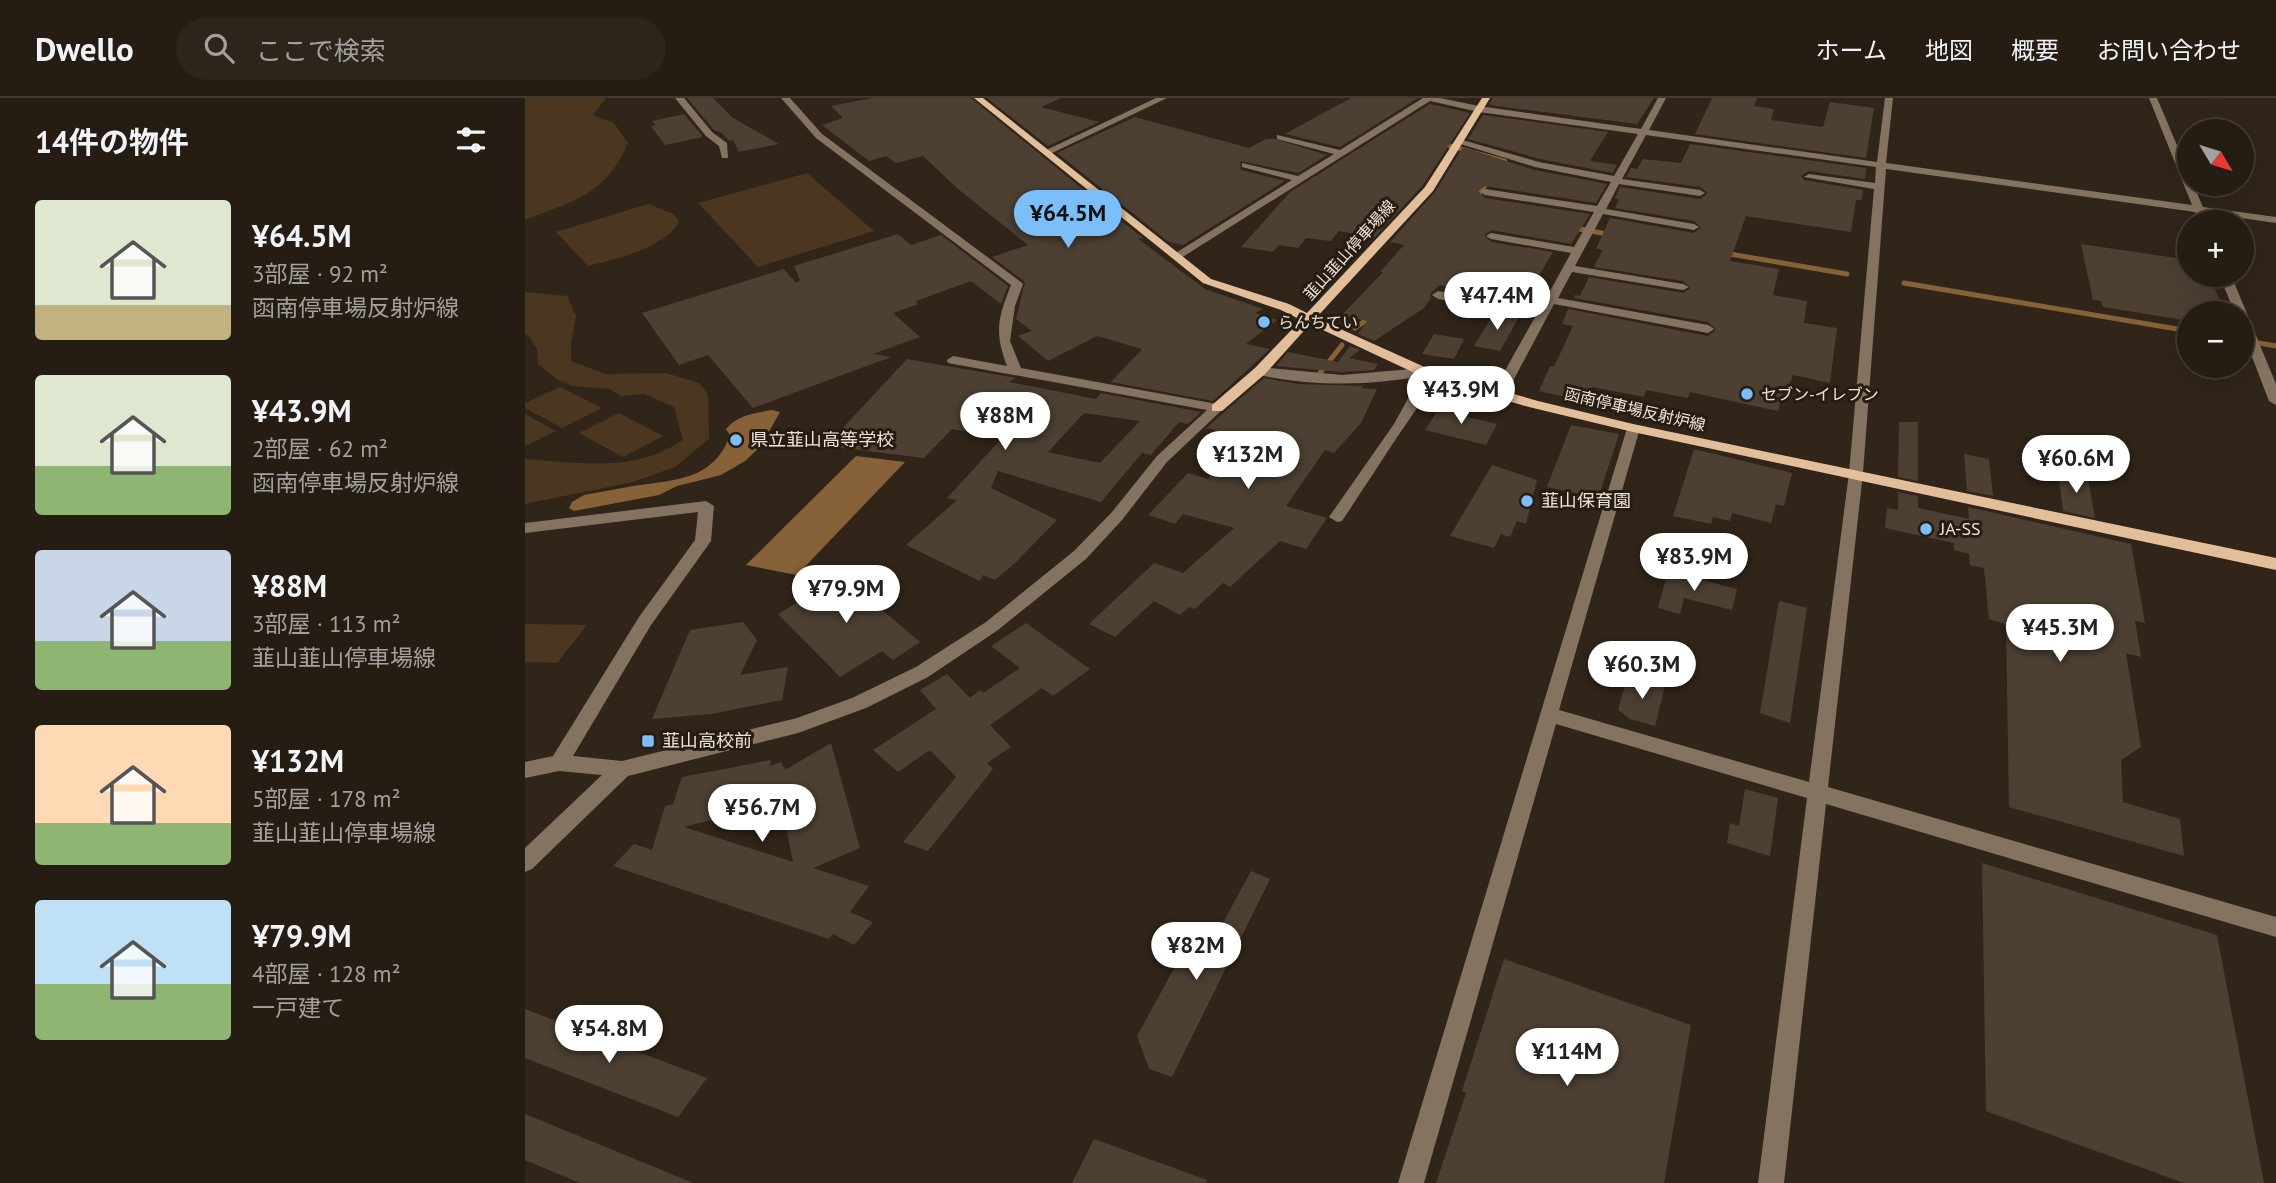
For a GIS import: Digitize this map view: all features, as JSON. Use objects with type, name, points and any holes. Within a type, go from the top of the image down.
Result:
[{"type":"main road","name":"函南停車場反射炉線","points":[[978,98],[1207,281],[1264,299],[1429,373],[1633,428],[1856,473],[2276,564]]},
{"type":"main road","name":"韮山韮山停車場線","points":[[1217,408],[1260,371],[1429,189],[1486,98]]},
{"type":"street","points":[[678,98],[709,134],[724,145],[725,156]]},
{"type":"street","points":[[785,98],[819,136],[1017,284],[1009,306],[1005,341],[1015,369]]},
{"type":"street","points":[[1047,152],[1163,98]]},
{"type":"street","points":[[1177,256],[1429,98],[1479,109],[2276,220]]},
{"type":"street","points":[[1499,394],[1662,98]]},
{"type":"street","points":[[1771,1183],[1856,473],[1879,187],[1889,98]]},
{"type":"street","points":[[2153,98],[2199,209]]},
{"type":"street","points":[[1280,137],[1342,153]]},
{"type":"street","points":[[1459,142],[1538,165],[1617,181],[1700,193]]},
{"type":"street","points":[[1245,164],[1300,179]]},
{"type":"street","points":[[1809,177],[1879,187]]},
{"type":"street","points":[[1485,192],[1694,227]]},
{"type":"street","points":[[1492,236],[1579,251]]},
{"type":"street","points":[[1569,268],[1683,288]]},
{"type":"street","points":[[1438,295],[1543,315]]},
{"type":"street","points":[[1551,300],[1708,329]]},
{"type":"street","points":[[2254,347],[2276,401]]},
{"type":"street","points":[[953,360],[1015,369],[1217,408]]},
{"type":"street","points":[[1260,371],[1328,379],[1399,377],[1429,373]]},
{"type":"street","points":[[1337,517],[1401,424],[1429,373]]},
{"type":"street","points":[[525,770],[559,763],[622,769],[798,725],[859,703],[922,672],[992,626],[1080,555],[1117,516],[1163,459],[1217,408]]},
{"type":"street","points":[[1411,1183],[1633,428]]},
{"type":"street","points":[[525,528],[706,506],[703,541],[645,621],[559,763]]},
{"type":"street","points":[[1548,714],[2276,927]]},
{"type":"street","points":[[525,862],[622,769]]},
{"type":"shaded area","points":[[525,98],[606,98],[593,115],[614,123],[628,143],[610,174],[599,185],[573,201],[525,220]]},
{"type":"shaded area","points":[[807,173],[874,231],[758,267],[698,203]]},
{"type":"shaded area","points":[[648,204],[674,214],[679,222],[672,231],[651,246],[625,256],[588,266],[556,232]]},
{"type":"shaded area","points":[[525,292],[567,296],[576,316],[571,361],[606,374],[666,373],[699,383],[708,394],[709,439],[675,467],[633,482],[525,504],[525,459],[587,463],[626,462],[646,457],[683,440],[674,407],[644,394],[621,396],[610,389],[573,386],[558,380],[538,364],[537,349],[529,336],[525,335]]},
{"type":"shaded area","points":[[560,387],[602,408],[562,428],[525,408],[525,403]]},
{"type":"shaded area","points":[[772,410],[780,412],[761,446],[745,461],[721,475],[677,486],[659,495],[574,511],[569,508],[572,502],[584,495],[691,476],[714,462],[723,450],[730,435],[726,429],[730,424],[747,415]]},
{"type":"shaded area","points":[[619,413],[663,436],[623,457],[579,433]]},
{"type":"shaded area","points":[[525,414],[556,431],[525,446]]},
{"type":"shaded area","points":[[856,456],[905,462],[797,575],[746,565]]},
{"type":"shaded area","points":[[525,624],[587,625],[557,663],[525,662]]},
{"type":"building","points":[[687,98],[713,98],[733,118],[779,144],[739,152],[733,140],[729,141],[722,133],[714,130]]},
{"type":"building","points":[[872,98],[971,98],[1144,239],[1137,238],[1205,289],[1263,309],[1255,313],[1277,320],[1246,344],[1270,349],[1213,401],[1111,382],[1142,349],[1097,336],[1048,361],[1018,336],[1032,331],[1016,319],[1025,282],[992,257],[1028,245],[958,189],[923,156],[896,163],[886,156],[869,161],[822,125],[843,118],[831,106]]},
{"type":"building","points":[[987,98],[1061,98],[1041,107],[1099,122],[1048,146]]},
{"type":"building","points":[[1351,98],[1418,98],[1340,147],[1285,134]]},
{"type":"building","points":[[1493,98],[1654,98],[1637,124],[1489,105]]},
{"type":"building","points":[[1712,98],[1757,98],[1754,106],[1774,109],[1771,120],[1823,127],[1830,102],[1874,108],[1866,158],[1695,134]]},
{"type":"building","points":[[1430,104],[1470,113],[1423,185],[1374,238],[1339,231],[1331,241],[1306,238],[1298,248],[1279,245],[1273,252],[1241,247],[1290,192]]},
{"type":"building","points":[[684,114],[703,137],[665,145],[651,126],[656,125],[652,121]]},
{"type":"building","points":[[1483,115],[1608,132],[1590,161],[1617,165],[1613,173],[1540,159],[1468,139]]},
{"type":"building","points":[[1135,117],[1249,148],[1266,139],[1275,139],[1327,155],[1298,173],[1240,161],[1241,170],[1285,181],[1183,245],[1169,242],[1057,153]]},
{"type":"building","points":[[1690,144],[1866,168],[1865,179],[1809,171],[1801,176],[1804,180],[1863,190],[1862,200],[1856,200],[1851,232],[1746,216],[1730,261],[1779,269],[1773,295],[1807,301],[1804,323],[1837,328],[1830,383],[1793,375],[1788,388],[1784,387],[1778,411],[1690,392],[1688,398],[1646,390],[1644,397],[1592,387],[1586,402],[1539,391],[1550,366],[1554,367],[1573,326],[1562,324],[1568,309],[1708,336],[1716,330],[1708,322],[1574,298],[1575,295],[1580,296],[1589,277],[1683,293],[1691,288],[1683,281],[1594,267],[1603,250],[1596,249],[1610,218],[1694,233],[1701,228],[1694,221],[1615,208],[1619,200],[1615,198],[1620,187],[1700,199],[1706,195],[1707,192],[1700,187],[1626,177],[1631,168],[1637,169],[1643,159],[1681,163]]},
{"type":"building","points":[[1463,147],[1534,170],[1607,184],[1596,203],[1485,186],[1478,191],[1485,198],[1590,214],[1571,244],[1491,230],[1484,235],[1491,242],[1553,252],[1533,286],[1540,288],[1527,306],[1461,289],[1466,280],[1454,288],[1440,285],[1430,294],[1431,298],[1424,308],[1374,341],[1358,334],[1367,321],[1342,315],[1383,272],[1380,272],[1404,245],[1390,242],[1435,192]]},
{"type":"building","points":[[898,234],[911,245],[941,235],[1008,286],[1001,304],[971,281],[916,301],[918,304],[893,313],[920,337],[873,354],[891,357],[753,408],[708,355],[679,365],[642,313],[784,269],[796,283],[800,280],[794,266]]},
{"type":"building","points":[[2081,244],[2176,258],[2177,287],[2214,287],[2220,301],[2177,301],[2177,319],[2103,307],[2101,301],[2093,300]]},
{"type":"building","points":[[1495,312],[1519,317],[1500,351],[1474,346]]},
{"type":"building","points":[[1434,334],[1464,339],[1454,359],[1422,354]]},
{"type":"building","points":[[1350,346],[1360,350],[1349,358],[1378,364],[1374,370],[1342,372],[1276,366],[1288,352],[1338,362]]},
{"type":"building","points":[[907,359],[1016,378],[1009,382],[1096,399],[1101,393],[1201,412],[1188,424],[1179,422],[1151,455],[1142,453],[1101,502],[998,471],[991,488],[1057,520],[995,580],[983,575],[980,581],[906,545],[957,500],[947,498],[1002,438],[952,429],[924,458],[826,446]],"holes":[[[1084,413],[1140,421],[1100,463],[1048,452]]]},
{"type":"building","points":[[1264,378],[1297,384],[1363,386],[1361,388],[1377,389],[1361,423],[1334,453],[1325,450],[1286,506],[1327,518],[1306,549],[1280,541],[1230,587],[1223,583],[1195,609],[1189,607],[1180,615],[1154,601],[1115,637],[1089,624],[1154,563],[1183,573],[1234,528],[1183,514],[1175,524],[1148,515],[1188,473],[1208,479],[1242,437],[1206,428]]},
{"type":"building","points":[[1440,407],[1469,413],[1467,417],[1497,424],[1486,445],[1425,430]]},
{"type":"building","points":[[1899,422],[1918,422],[1918,481],[1898,477]]},
{"type":"building","points":[[1571,425],[1619,434],[1598,498],[1547,487]]},
{"type":"building","points":[[1694,449],[1792,473],[1784,506],[1776,504],[1771,523],[1732,513],[1730,521],[1713,517],[1711,524],[1673,516]]},
{"type":"building","points":[[1964,454],[1989,459],[1993,496],[1967,491]]},
{"type":"building","points":[[1492,465],[1537,480],[1526,524],[1517,521],[1510,537],[1501,534],[1494,548],[1450,536]]},
{"type":"building","points":[[2058,473],[2088,478],[2095,518],[2063,511]]},
{"type":"building","points":[[1898,492],[1918,496],[1918,508],[1969,519],[1968,507],[2131,544],[2145,623],[2135,621],[2141,657],[2126,653],[2141,747],[2121,760],[2123,802],[2180,819],[2184,856],[2009,807],[2006,624],[1989,619],[1984,568],[1970,565],[1969,554],[1954,550],[1954,543],[1885,528],[1887,508],[1898,510]]},
{"type":"building","points":[[839,570],[920,642],[893,660],[882,651],[840,677],[778,614],[820,589],[814,585]]},
{"type":"building","points":[[1668,571],[1737,589],[1732,610],[1684,598],[1680,614],[1658,608]]},
{"type":"building","points":[[1779,601],[1807,608],[1790,723],[1760,713]]},
{"type":"building","points":[[743,622],[757,640],[740,675],[788,667],[782,700],[711,714],[652,719],[690,630]]},
{"type":"building","points":[[1026,623],[1090,669],[1053,696],[1042,688],[990,725],[1011,747],[987,763],[993,769],[928,851],[903,842],[956,777],[930,750],[898,772],[873,750],[936,709],[920,690],[947,674],[970,698],[980,690],[983,693],[1020,668],[991,646]]},
{"type":"building","points":[[1627,678],[1665,686],[1655,726],[1630,719],[1618,710]]},
{"type":"building","points":[[831,743],[860,848],[813,868],[869,886],[850,912],[873,922],[854,945],[833,934],[829,939],[613,866],[634,844],[652,850],[665,806],[673,804],[682,777],[771,760],[770,766],[781,762],[785,770]],"holes":[[[781,802],[793,862],[684,827]]]},
{"type":"building","points":[[1745,789],[1778,798],[1770,856],[1727,843],[1730,823],[1739,826]]},
{"type":"building","points":[[1982,863],[2217,935],[2264,1183],[2184,1183],[1986,1111]]},
{"type":"building","points":[[1251,871],[1270,879],[1172,1077],[1149,1069],[1137,1036],[1199,923],[1219,930]]},
{"type":"building","points":[[1504,959],[1691,1025],[1664,1183],[1436,1183],[1466,1093],[1462,1091]]},
{"type":"building","points":[[525,1009],[707,1078],[678,1117],[525,1058]]},
{"type":"building","points":[[525,1114],[691,1183],[580,1183],[525,1160]]},
{"type":"building","points":[[1094,1139],[1207,1180],[1206,1183],[1072,1183]]},
{"type":"waterway","points":[[1439,143],[1505,161],[1499,168]]},
{"type":"waterway","points":[[1473,201],[1491,178]]},
{"type":"waterway","points":[[1573,228],[1584,230]]},
{"type":"waterway","points":[[1575,228],[1612,235]]},
{"type":"waterway","points":[[1724,253],[1847,274]]},
{"type":"waterway","points":[[1904,283],[2177,329]]},
{"type":"waterway","points":[[1355,328],[1375,314]]},
{"type":"waterway","points":[[2254,342],[2276,346]]},
{"type":"waterway","points":[[1320,373],[1342,345]]},
{"type":"place","name":"らんちてい","points":[[1264,322]]},
{"type":"place","name":"セブン-イレブン","points":[[1747,394]]},
{"type":"place","name":"県立韮山高等学校","points":[[736,440]]},
{"type":"place","name":"韮山保育園","points":[[1527,501]]},
{"type":"place","name":"JA-SS","points":[[1926,529]]},
{"type":"place","name":"韮山高校前","points":[[648,741]]}]
